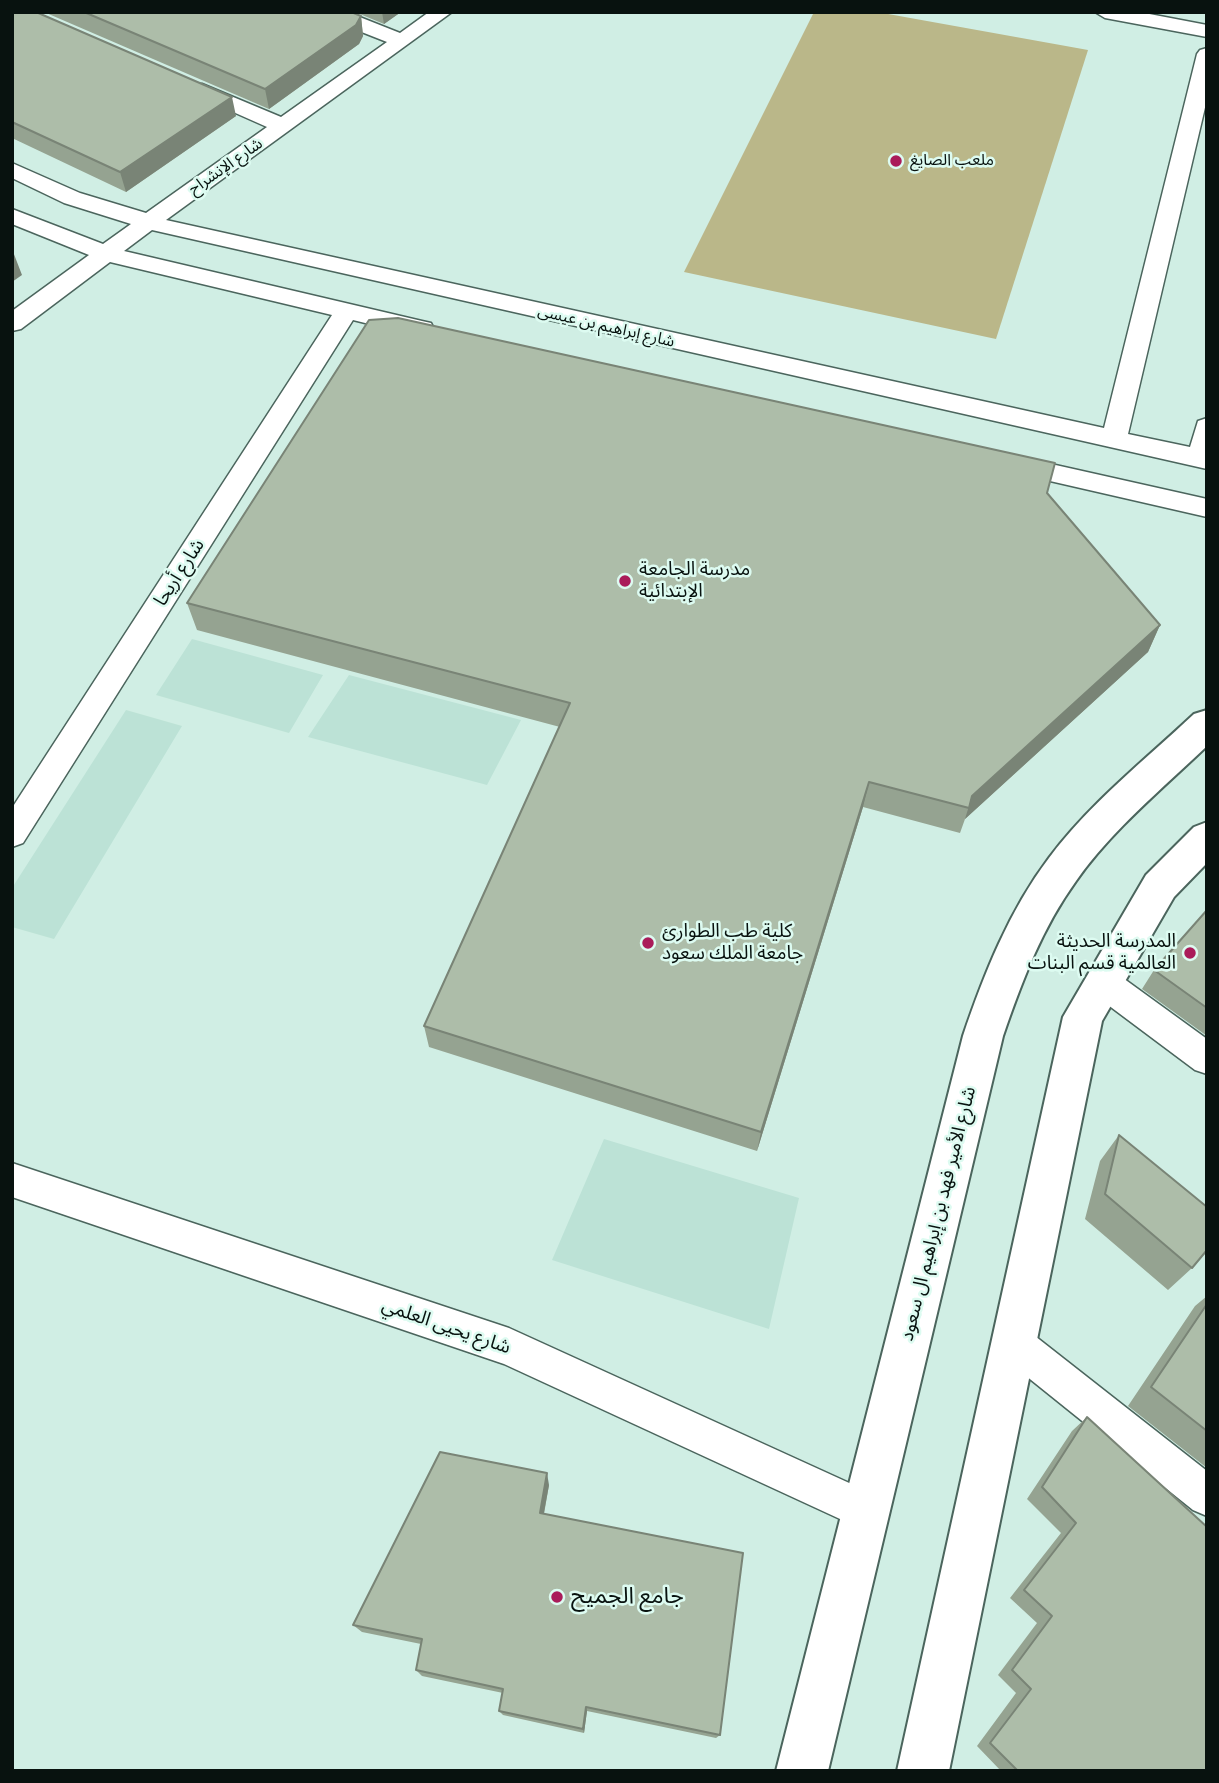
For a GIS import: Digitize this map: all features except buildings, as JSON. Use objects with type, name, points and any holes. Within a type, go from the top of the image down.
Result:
[{"type":"main road","name":"شارع الأمير فهد بن إبراهيم ال سعود","points":[[802,1771],[983,1036],[1013,954],[1032,916],[1078,849],[1207,724]]},
{"type":"main road","points":[[923,1771],[1083,1017],[1160,886],[1207,838]]},
{"type":"street","points":[[328,12],[401,40]]},
{"type":"street","name":"شارع الإنشراح","points":[[12,323],[146,223],[442,12]]},
{"type":"street","points":[[1105,12],[1207,31]]},
{"type":"street","points":[[1114,439],[1207,54]]},
{"type":"street","points":[[170,78],[284,127]]},
{"type":"street","name":"شارع إبراهيم بن عيسى","points":[[12,170],[72,198],[146,223],[1204,459]]},
{"type":"street","points":[[12,216],[107,254],[446,334]]},
{"type":"street","name":"شارع أريحا","points":[[12,834],[347,312]]},
{"type":"street","points":[[1204,459],[1207,427]]},
{"type":"street","points":[[989,458],[1207,508]]},
{"type":"street","points":[[1104,983],[1207,1059]]},
{"type":"street","name":"شارع يحيى العلمي","points":[[12,1180],[509,1348],[866,1511]]},
{"type":"street","points":[[1013,1342],[1207,1496]]},
{"type":"shaded area","name":"ملعب الصايغ","points":[[814,12],[877,12],[1088,50],[996,339],[684,272]]},
{"type":"shaded area","points":[[192,639],[323,675],[289,733],[156,695]]},
{"type":"shaded area","points":[[349,675],[521,720],[487,785],[308,737]]},
{"type":"shaded area","points":[[126,710],[182,726],[54,939],[12,927],[12,888]]},
{"type":"shaded area","points":[[604,1139],[799,1198],[769,1329],[552,1260]]},
{"type":"place","name":"ملعب الصايغ","points":[[896,161]]},
{"type":"place","name":"مدرسة الجامعة الإبتدائية","points":[[625,581]]},
{"type":"place","name":"كلية طب الطوارئ جامعة الملك سعود","points":[[648,943]]},
{"type":"place","name":"المدرسة الحديثة العالمية قسم البنات","points":[[1190,953]]},
{"type":"place","name":"جامع الجميح","points":[[557,1597]]}]
